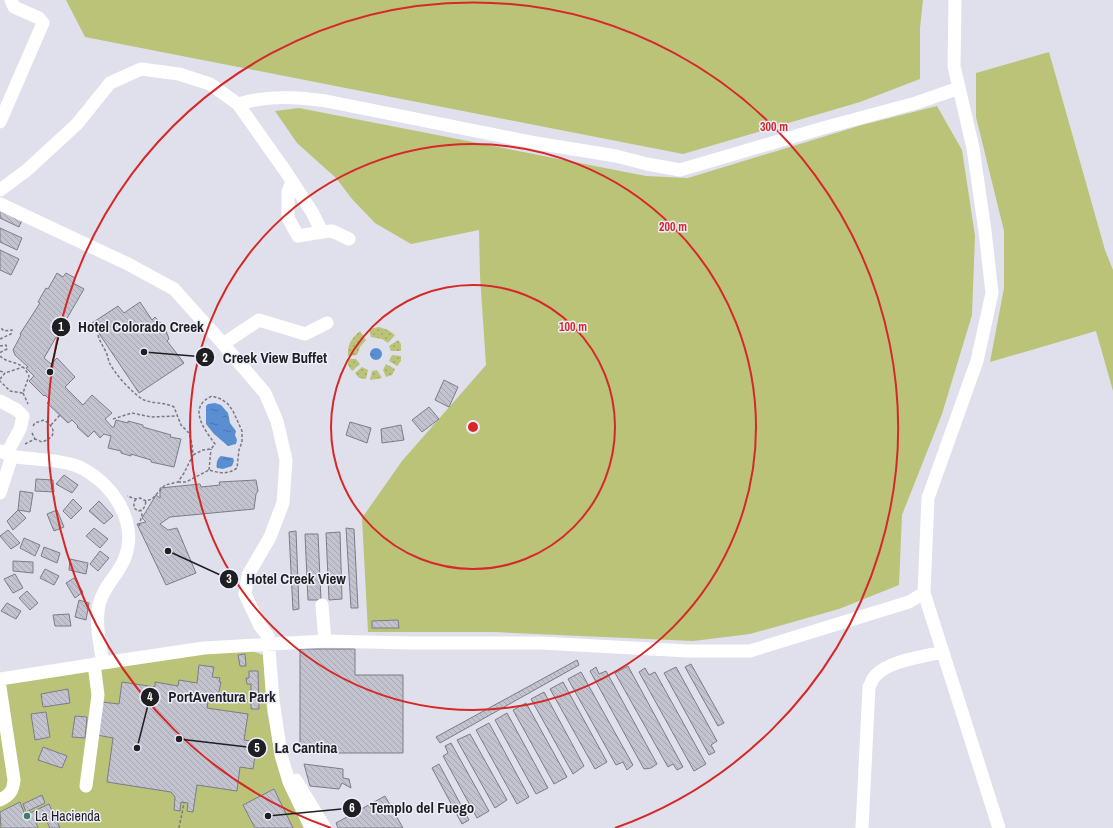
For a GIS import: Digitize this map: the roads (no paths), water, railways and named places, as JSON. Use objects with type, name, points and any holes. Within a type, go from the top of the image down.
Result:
[{"type":"lane","points":[[0,122],[43,23],[39,18],[14,7],[11,0]]},
{"type":"lane","points":[[955,0],[954,66],[973,148],[992,293],[977,361],[928,498],[924,593],[999,828]]},
{"type":"lane","points":[[0,190],[27,170],[77,124],[110,83],[141,69],[179,74],[210,84],[238,104],[292,181],[312,212],[322,232]]},
{"type":"lane","points":[[238,104],[254,99],[277,96],[299,97],[326,101],[536,143],[616,156],[680,170],[823,128],[916,103],[959,88]]},
{"type":"lane","points":[[292,181],[288,192],[288,218],[298,236],[332,231],[349,239]]},
{"type":"lane","points":[[0,204],[128,264],[174,289],[223,344],[264,394],[277,421],[286,460],[283,503],[270,537],[248,575],[245,594],[260,626],[268,636],[277,734],[289,782],[311,828]]},
{"type":"lane","points":[[223,344],[259,320],[305,334],[327,323]]},
{"type":"lane","points":[[0,401],[17,410],[23,416],[20,429],[6,454],[0,493]]},
{"type":"lane","points":[[6,454],[59,461],[78,467],[94,476],[108,488],[115,497],[123,512],[129,531],[124,560],[105,589],[98,610],[98,695],[86,786]]},
{"type":"lane","points":[[0,679],[204,648],[325,640],[411,643],[541,642],[688,651],[750,651],[909,602],[924,593]]},
{"type":"lane","points":[[322,605],[325,640]]},
{"type":"lane","points":[[862,828],[869,687],[874,677],[883,669],[897,663],[943,652]]},
{"type":"lane","points":[[0,688],[14,780],[13,790],[8,796],[0,800]]},
{"type":"lane","points":[[284,764],[297,781],[325,828]]},
{"type":"water","points":[[378,348],[381,349],[381,359],[374,360],[371,359],[370,352],[371,349]]},
{"type":"water","points":[[215,403],[221,405],[228,413],[230,423],[236,431],[236,444],[228,446],[214,434],[206,424],[206,406],[208,404]]},
{"type":"water","points":[[221,456],[233,458],[234,461],[232,466],[223,469],[217,468],[217,462]]},
{"type":"place","name":"Creek View Buffet","points":[[144,352]]},
{"type":"place","name":"Hotel Colorado Creek","points":[[50,372]]},
{"type":"place","name":"Hotel Creek View","points":[[168,551]]},
{"type":"place","name":"La Cantina","points":[[179,739]]},
{"type":"place","name":"PortAventura Park","points":[[137,748]]},
{"type":"place","name":"La Hacienda","points":[[27,816]]},
{"type":"place","name":"Templo del Fuego","points":[[268,816]]}]
